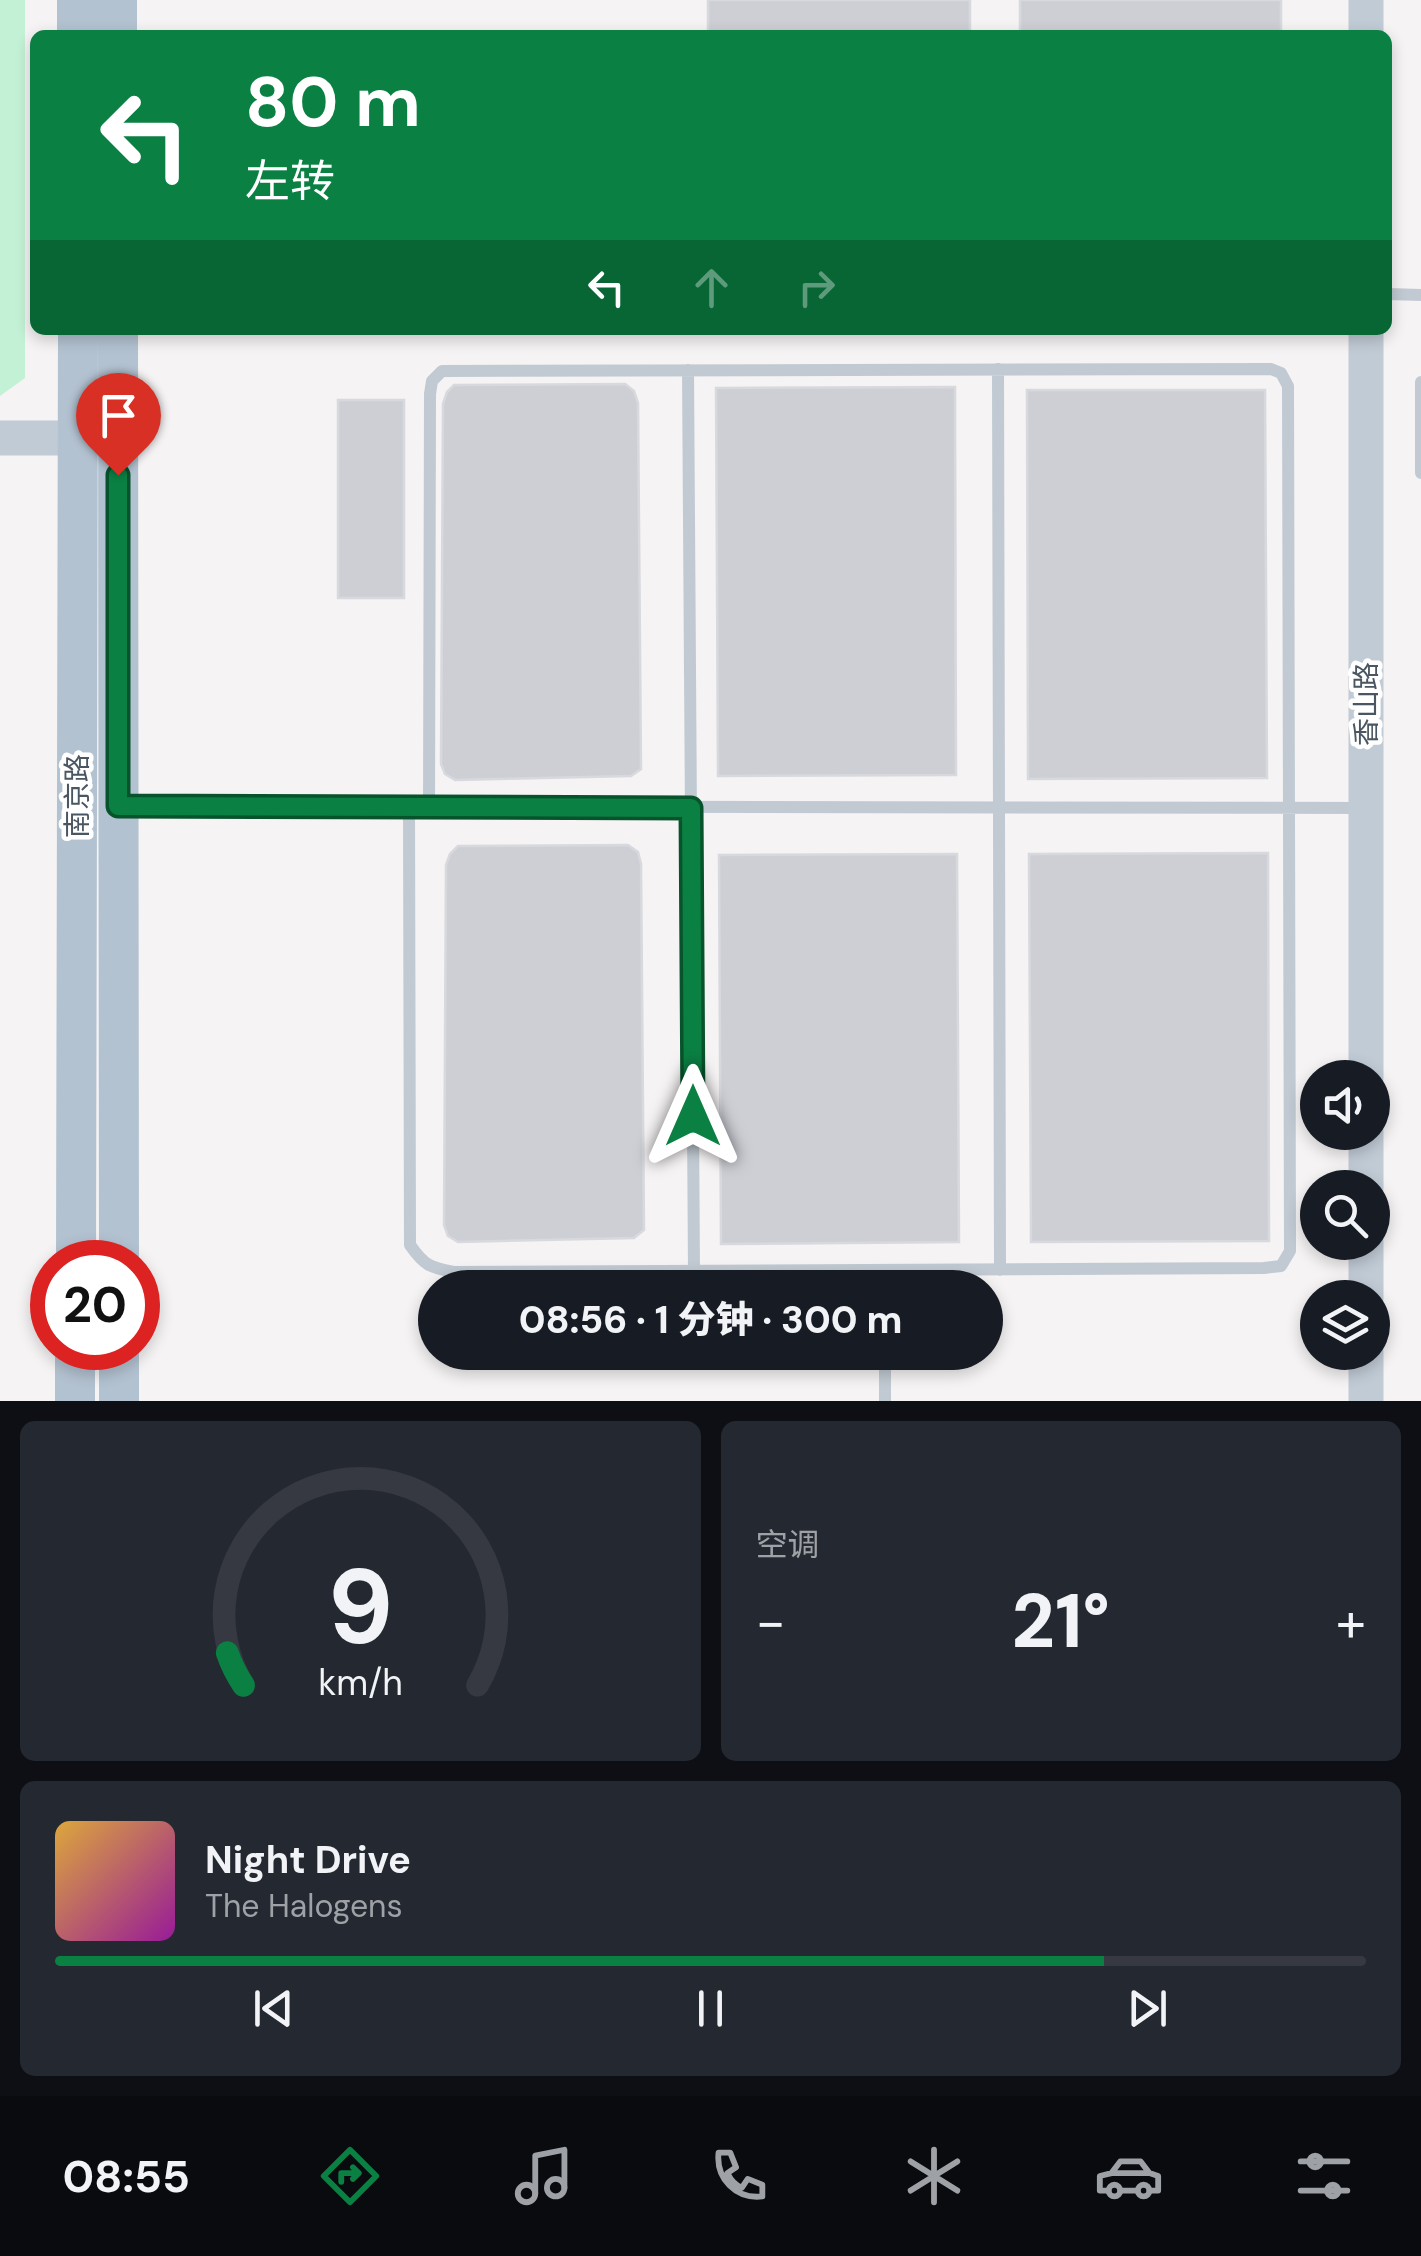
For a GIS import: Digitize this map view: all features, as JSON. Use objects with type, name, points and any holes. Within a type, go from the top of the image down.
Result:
[{"type":"main road","points":[[77,0],[77,30]]},
{"type":"main road","points":[[118,0],[118,30]]},
{"type":"main road","name":"南京路","points":[[79,335],[98,438],[118,806],[119,1240]]},
{"type":"main road","name":"南京路","points":[[77,1240],[98,438],[117,335]]},
{"type":"main road","points":[[75,1370],[75,1401]]},
{"type":"main road","points":[[119,1370],[119,1401]]},
{"type":"street","points":[[1366,0],[1366,30]]},
{"type":"street","name":"香山路","points":[[1366,335],[1366,1060]]},
{"type":"street","points":[[0,438],[98,438]]},
{"type":"street","points":[[1366,1370],[1366,1401]]},
{"type":"lane","points":[[1392,294],[1421,295]]},
{"type":"lane","points":[[429,807],[430,414],[432,381],[442,371],[1271,368],[1281,373],[1288,386],[1290,1251],[1281,1266],[1000,1270],[998,369]]},
{"type":"lane","points":[[688,370],[694,1270]]},
{"type":"lane","points":[[1421,382],[1421,474]]},
{"type":"lane","points":[[118,806],[1366,808]]},
{"type":"lane","points":[[410,807],[410,1245],[422,1262],[442,1270]]},
{"type":"lane","points":[[885,1370],[886,1401]]},
{"type":"green space","points":[[0,0],[25,0],[25,378],[0,396]]},
{"type":"building","points":[[708,0],[970,0],[970,30],[708,30]]},
{"type":"building","points":[[1020,0],[1281,0],[1281,30],[1020,30]]},
{"type":"building","points":[[625,384],[634,391],[638,403],[641,769],[631,776],[455,780],[445,774],[441,764],[443,404],[447,392],[454,385]]},
{"type":"building","points":[[955,387],[956,775],[718,776],[716,388]]},
{"type":"building","points":[[1027,390],[1265,390],[1267,778],[1028,779]]},
{"type":"building","points":[[338,400],[404,400],[404,598],[338,598]]},
{"type":"building","points":[[628,845],[638,852],[641,864],[644,1230],[634,1238],[458,1242],[448,1236],[444,1225],[446,865],[450,854],[458,846]]},
{"type":"building","points":[[1268,853],[1269,1241],[1031,1242],[1029,854]]},
{"type":"building","points":[[957,854],[959,1242],[721,1244],[719,855]]},
{"type":"route","points":[[118,475],[118,806],[691,808],[693,1116]]}]
